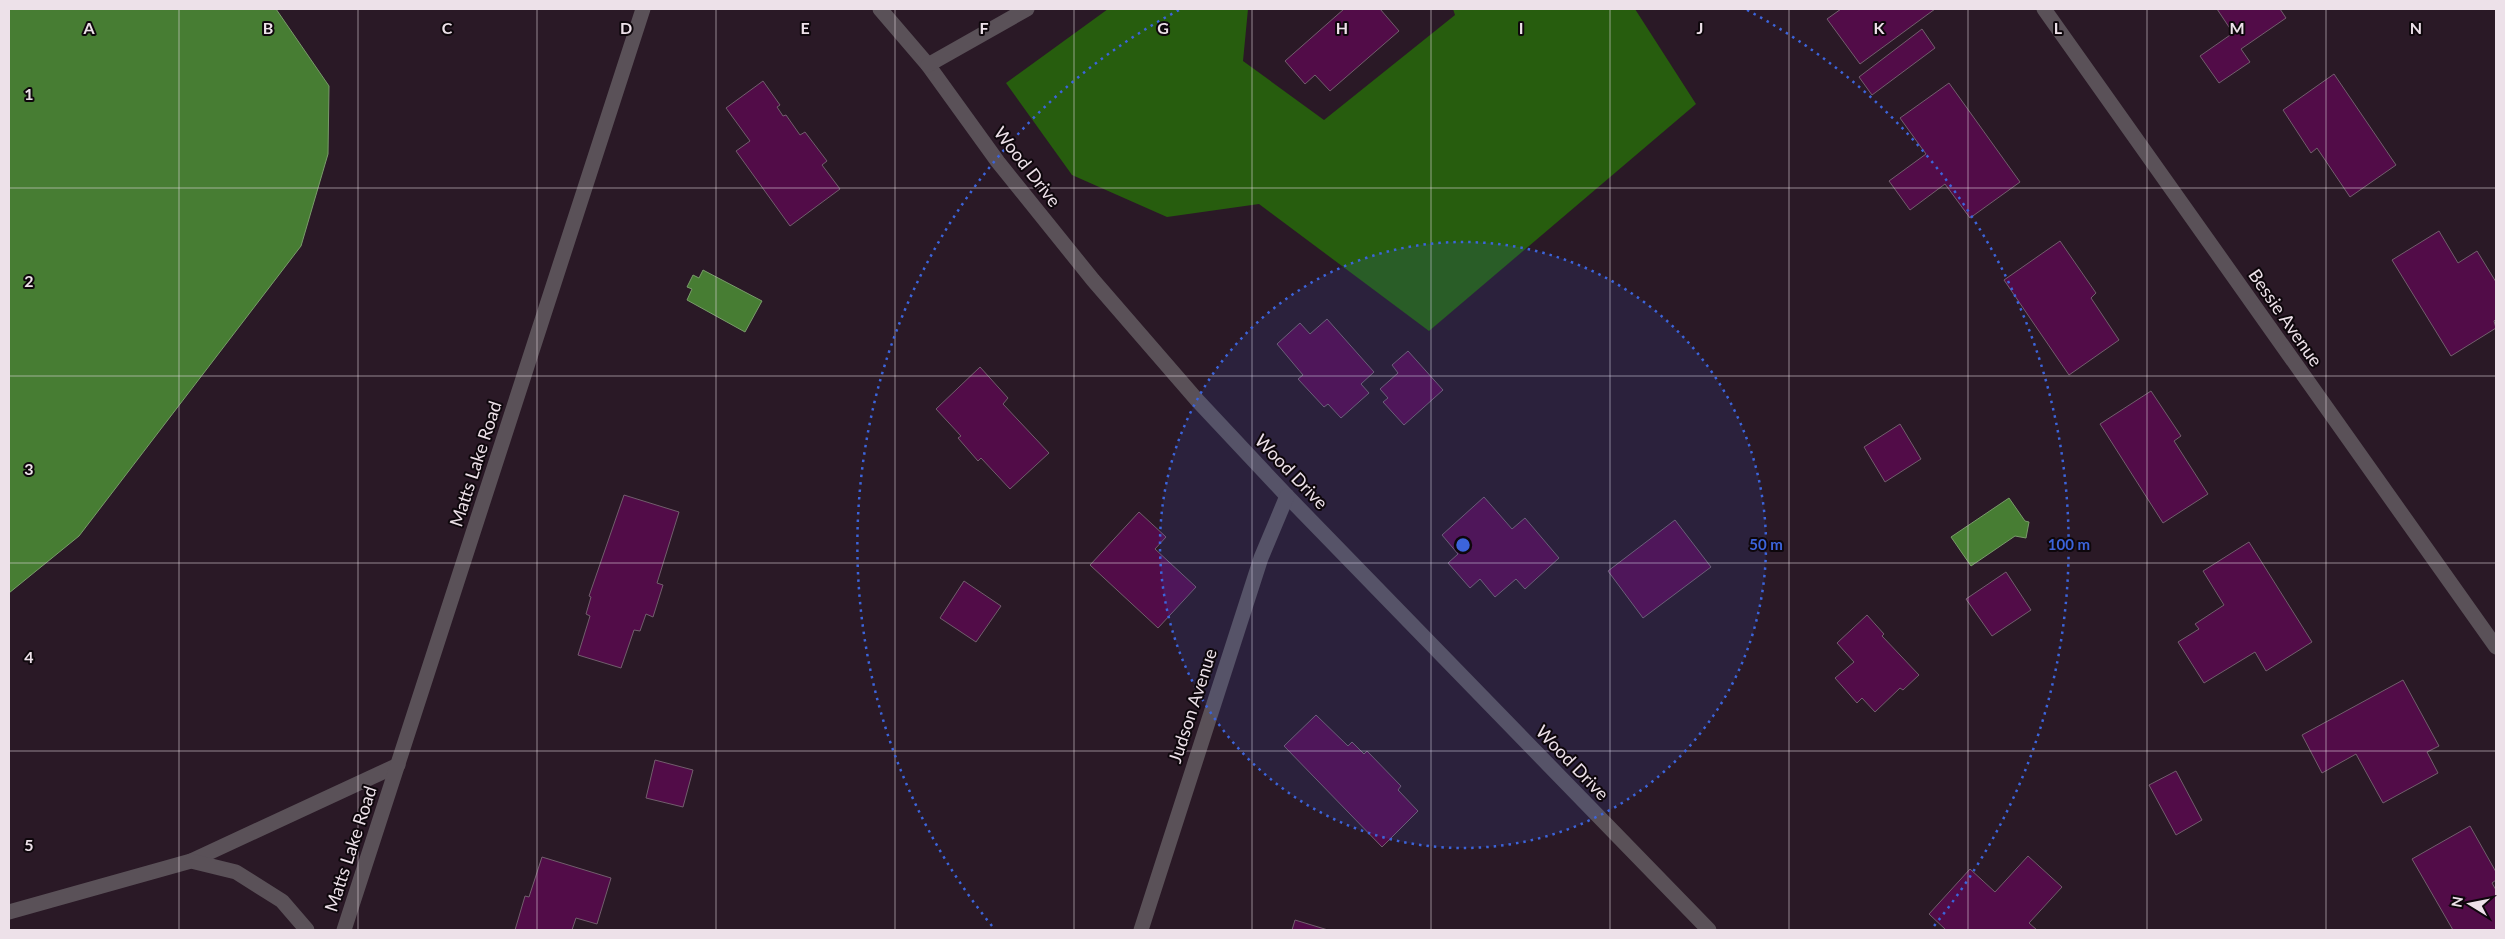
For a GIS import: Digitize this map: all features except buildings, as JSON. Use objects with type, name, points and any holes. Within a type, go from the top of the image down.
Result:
[{"type":"street","name":"Matts Lake Road","points":[[344,930],[643,9]]},
{"type":"street","name":"Wood Drive","points":[[880,9],[928,65],[998,162],[1094,280],[1197,400],[1287,496],[1709,930]]},
{"type":"street","points":[[928,65],[1027,9]]},
{"type":"street","name":"Bessie Avenue","points":[[2044,9],[2496,648]]},
{"type":"street","name":"Judson Avenue","points":[[1141,930],[1262,558],[1287,496]]},
{"type":"street","points":[[9,912],[191,861],[398,765]]},
{"type":"street","points":[[191,861],[236,872],[282,901],[307,930]]},
{"type":"shaded area","points":[[9,9],[276,9],[329,86],[328,154],[301,246],[79,536],[9,593]]},
{"type":"shaded area","points":[[1108,9],[1248,9],[1243,61],[1324,120],[1455,15],[1453,9],[1635,9],[1696,104],[1429,331],[1259,204],[1167,217],[1072,175],[1006,83]]},
{"type":"shaded area","points":[[703,270],[762,301],[745,332],[687,300],[692,289],[687,287],[693,275],[699,278]]},
{"type":"shaded area","points":[[2009,498],[2025,521],[2029,522],[2026,538],[2015,536],[1971,566],[1951,537]]}]
